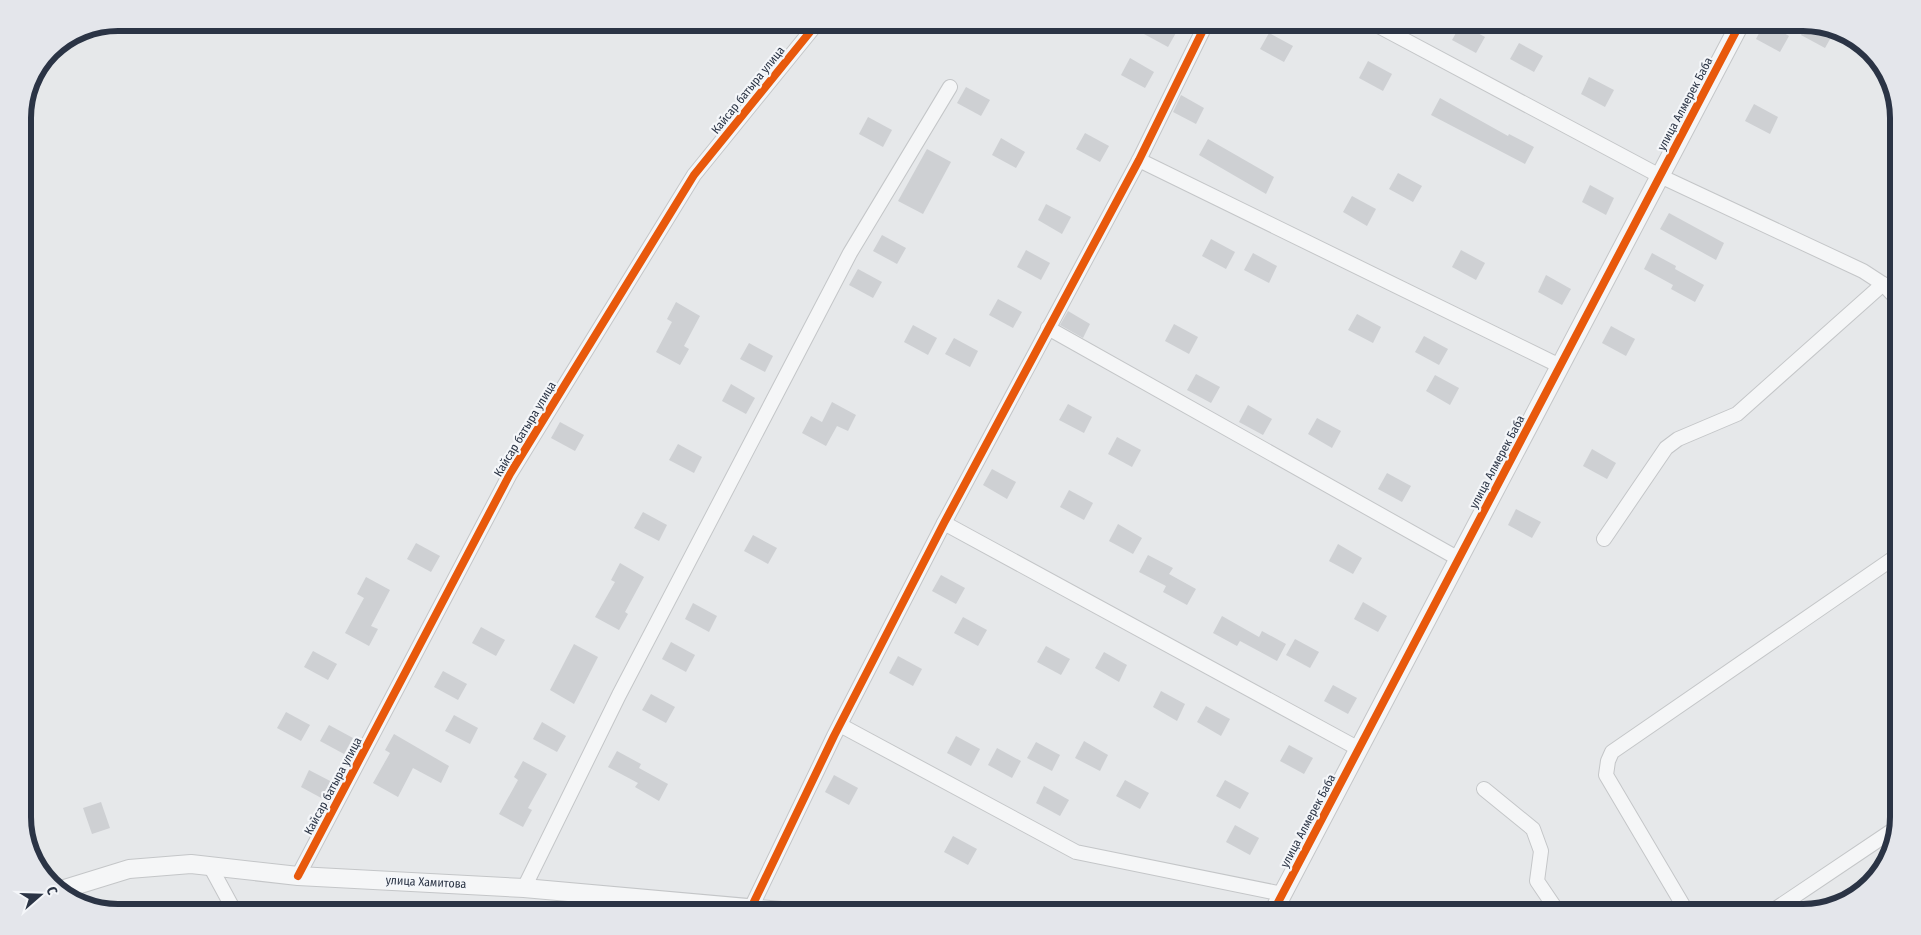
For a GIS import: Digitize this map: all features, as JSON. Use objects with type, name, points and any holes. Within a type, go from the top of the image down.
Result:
[{"type":"street","name":"Кайсар батыра улица","points":[[298,876],[510,474],[694,175],[811,31]]},
{"type":"street","points":[[753,904],[840,725],[944,523],[1139,160],[1203,31]]},
{"type":"street","points":[[1388,31],[1660,176],[1863,271],[1890,289]]},
{"type":"street","name":"улица Алмерек Баба","points":[[1277,904],[1736,31]]},
{"type":"street","points":[[524,888],[620,694],[850,253],[950,87]]},
{"type":"street","points":[[1139,160],[1560,366]]},
{"type":"street","points":[[1604,539],[1666,448],[1678,439],[1737,414],[1890,293]]},
{"type":"street","points":[[1048,328],[1459,559]]},
{"type":"street","points":[[944,523],[1359,749]]},
{"type":"street","points":[[1682,904],[1606,774],[1612,752],[1890,561]]},
{"type":"street","points":[[840,725],[1076,852],[1283,894]]},
{"type":"street","points":[[1484,789],[1533,828],[1541,851],[1538,881],[1553,904]]},
{"type":"street","points":[[1783,904],[1888,833]]},
{"type":"street","name":"улица Хамитова","points":[[69,888],[129,869],[191,864],[298,876],[524,888],[650,904]]},
{"type":"street","points":[[210,866],[231,904]]},
{"type":"building","points":[[1146,31],[1177,31],[1168,47],[1144,34]]},
{"type":"building","points":[[1457,31],[1474,31],[1485,37],[1476,53],[1452,40]]},
{"type":"building","points":[[1760,31],[1780,31],[1789,36],[1780,52],[1756,39]]},
{"type":"building","points":[[1803,31],[1832,36],[1825,48],[1801,35]]},
{"type":"building","points":[[1269,33],[1293,46],[1284,62],[1260,49]]},
{"type":"building","points":[[1519,43],[1543,56],[1534,72],[1510,59]]},
{"type":"building","points":[[1130,58],[1154,72],[1145,88],[1121,75]]},
{"type":"building","points":[[1368,61],[1392,74],[1383,91],[1359,78]]},
{"type":"building","points":[[1589,77],[1614,90],[1605,107],[1581,94]]},
{"type":"building","points":[[966,87],[990,100],[981,116],[957,103]]},
{"type":"building","points":[[1181,95],[1204,108],[1196,124],[1173,112]]},
{"type":"building","points":[[1440,98],[1508,136],[1509,134],[1534,147],[1525,164],[1431,115]]},
{"type":"building","points":[[1754,104],[1778,117],[1770,134],[1745,121]]},
{"type":"building","points":[[868,117],[892,130],[883,147],[859,134]]},
{"type":"building","points":[[1085,133],[1109,146],[1100,162],[1076,149]]},
{"type":"building","points":[[1001,138],[1025,152],[1016,168],[992,155]]},
{"type":"building","points":[[1208,139],[1274,177],[1266,194],[1199,155]]},
{"type":"building","points":[[927,149],[951,162],[923,214],[898,201]]},
{"type":"building","points":[[1398,173],[1422,186],[1413,202],[1389,189]]},
{"type":"building","points":[[1590,185],[1614,198],[1606,215],[1582,202]]},
{"type":"building","points":[[1352,196],[1376,209],[1367,226],[1343,212]]},
{"type":"building","points":[[1046,204],[1071,217],[1062,234],[1038,220]]},
{"type":"building","points":[[1669,213],[1724,243],[1716,260],[1660,229]]},
{"type":"building","points":[[882,235],[906,248],[897,264],[873,251]]},
{"type":"building","points":[[1211,239],[1235,252],[1226,269],[1202,256]]},
{"type":"building","points":[[1026,250],[1050,263],[1041,280],[1017,267]]},
{"type":"building","points":[[1461,250],[1485,263],[1476,280],[1452,267]]},
{"type":"building","points":[[1253,253],[1277,266],[1269,283],[1244,270]]},
{"type":"building","points":[[1652,253],[1676,266],[1675,269],[1704,285],[1695,302],[1671,289],[1673,285],[1644,269]]},
{"type":"building","points":[[858,269],[882,282],[873,298],[849,285]]},
{"type":"building","points":[[1546,275],[1571,289],[1562,305],[1538,292]]},
{"type":"building","points":[[998,299],[1022,312],[1013,328],[989,315]]},
{"type":"building","points":[[676,302],[700,316],[684,346],[689,349],[680,365],[656,352],[672,322],[667,319]]},
{"type":"building","points":[[1068,311],[1090,324],[1083,338],[1060,325]]},
{"type":"building","points":[[1357,314],[1381,327],[1373,343],[1348,330]]},
{"type":"building","points":[[1174,324],[1198,337],[1189,354],[1165,341]]},
{"type":"building","points":[[913,325],[937,338],[928,355],[904,342]]},
{"type":"building","points":[[1611,326],[1635,339],[1626,356],[1602,343]]},
{"type":"building","points":[[1424,336],[1448,349],[1439,365],[1415,352]]},
{"type":"building","points":[[954,338],[978,351],[970,367],[945,354]]},
{"type":"building","points":[[749,343],[773,356],[765,372],[740,359]]},
{"type":"building","points":[[1196,374],[1220,387],[1211,403],[1187,390]]},
{"type":"building","points":[[1435,375],[1459,388],[1450,405],[1426,391]]},
{"type":"building","points":[[731,384],[755,398],[746,414],[722,401]]},
{"type":"building","points":[[832,402],[856,415],[848,431],[837,426],[826,446],[802,433],[811,416],[822,422]]},
{"type":"building","points":[[1068,404],[1092,417],[1084,433],[1059,420]]},
{"type":"building","points":[[1248,405],[1272,419],[1263,435],[1239,422]]},
{"type":"building","points":[[1317,418],[1341,431],[1332,448],[1308,434]]},
{"type":"building","points":[[560,422],[584,435],[575,451],[551,438]]},
{"type":"building","points":[[1117,437],[1141,450],[1132,467],[1108,454]]},
{"type":"building","points":[[678,444],[702,457],[694,473],[669,460]]},
{"type":"building","points":[[1592,449],[1616,463],[1607,479],[1583,466]]},
{"type":"building","points":[[992,469],[1016,482],[1007,499],[983,485]]},
{"type":"building","points":[[1387,473],[1411,486],[1402,502],[1378,489]]},
{"type":"building","points":[[1069,490],[1093,503],[1084,520],[1060,507]]},
{"type":"building","points":[[1516,509],[1541,522],[1532,538],[1508,525]]},
{"type":"building","points":[[643,512],[667,525],[659,541],[634,528]]},
{"type":"building","points":[[1118,524],[1142,538],[1133,554],[1109,541]]},
{"type":"building","points":[[753,535],[777,548],[768,564],[744,551]]},
{"type":"building","points":[[416,543],[440,556],[431,572],[407,559]]},
{"type":"building","points":[[1338,544],[1362,558],[1353,574],[1329,561]]},
{"type":"building","points":[[1148,555],[1173,568],[1169,574],[1196,589],[1187,605],[1163,592],[1166,586],[1139,572]]},
{"type":"building","points":[[620,563],[644,577],[625,612],[628,614],[619,630],[595,617],[615,582],[611,580]]},
{"type":"building","points":[[941,575],[965,588],[956,604],[932,591]]},
{"type":"building","points":[[366,577],[390,590],[371,626],[378,629],[369,646],[345,633],[364,598],[357,594]]},
{"type":"building","points":[[1363,602],[1387,616],[1378,632],[1354,619]]},
{"type":"building","points":[[693,603],[717,616],[709,632],[685,619]]},
{"type":"building","points":[[1222,616],[1259,637],[1262,631],[1286,644],[1277,661],[1240,641],[1237,646],[1213,633]]},
{"type":"building","points":[[963,617],[987,630],[978,646],[954,633]]},
{"type":"building","points":[[481,627],[505,640],[496,656],[472,643]]},
{"type":"building","points":[[1295,639],[1319,652],[1310,668],[1286,655]]},
{"type":"building","points":[[671,642],[695,655],[686,672],[662,659]]},
{"type":"building","points":[[574,644],[598,657],[574,704],[550,690]]},
{"type":"building","points":[[1046,646],[1070,659],[1061,675],[1037,662]]},
{"type":"building","points":[[313,651],[337,664],[328,680],[304,667]]},
{"type":"building","points":[[1104,652],[1127,665],[1119,682],[1095,668]]},
{"type":"building","points":[[898,656],[922,669],[913,686],[889,673]]},
{"type":"building","points":[[443,671],[467,684],[458,700],[434,687]]},
{"type":"building","points":[[1333,685],[1357,698],[1348,714],[1324,701]]},
{"type":"building","points":[[1161,691],[1185,704],[1177,721],[1153,707]]},
{"type":"building","points":[[651,694],[675,707],[666,723],[642,710]]},
{"type":"building","points":[[1206,706],[1230,719],[1221,736],[1197,722]]},
{"type":"building","points":[[286,712],[310,725],[301,741],[277,728]]},
{"type":"building","points":[[454,715],[478,728],[470,744],[445,731]]},
{"type":"building","points":[[542,722],[566,736],[557,752],[533,739]]},
{"type":"building","points":[[329,725],[353,738],[344,754],[320,741]]},
{"type":"building","points":[[394,734],[449,766],[441,783],[413,768],[398,797],[373,783],[390,753],[385,750]]},
{"type":"building","points":[[956,736],[980,749],[971,766],[947,753]]},
{"type":"building","points":[[1084,741],[1108,755],[1100,771],[1075,758]]},
{"type":"building","points":[[1036,742],[1060,755],[1052,771],[1027,758]]},
{"type":"building","points":[[1289,745],[1313,758],[1304,774],[1280,761]]},
{"type":"building","points":[[997,748],[1021,761],[1012,778],[988,765]]},
{"type":"building","points":[[617,751],[641,764],[639,768],[668,784],[659,801],[635,787],[638,783],[608,767]]},
{"type":"building","points":[[523,761],[547,774],[528,808],[532,810],[523,827],[499,814],[518,780],[514,777]]},
{"type":"building","points":[[309,770],[334,783],[325,800],[301,787]]},
{"type":"building","points":[[834,775],[858,788],[849,805],[825,792]]},
{"type":"building","points":[[1125,780],[1149,793],[1140,809],[1116,796]]},
{"type":"building","points":[[1225,780],[1249,793],[1240,809],[1216,796]]},
{"type":"building","points":[[1044,786],[1069,800],[1060,816],[1036,803]]},
{"type":"building","points":[[101,802],[110,828],[92,834],[83,808]]},
{"type":"building","points":[[1235,825],[1259,838],[1250,855],[1226,842]]},
{"type":"building","points":[[953,836],[977,849],[968,865],[944,852]]},
{"type":"cycle path","points":[[298,876],[510,474],[694,175],[811,31]]},
{"type":"cycle path","points":[[753,904],[834,736],[944,523],[1139,160],[1203,31]]},
{"type":"cycle path","points":[[1277,904],[1736,31]]}]
